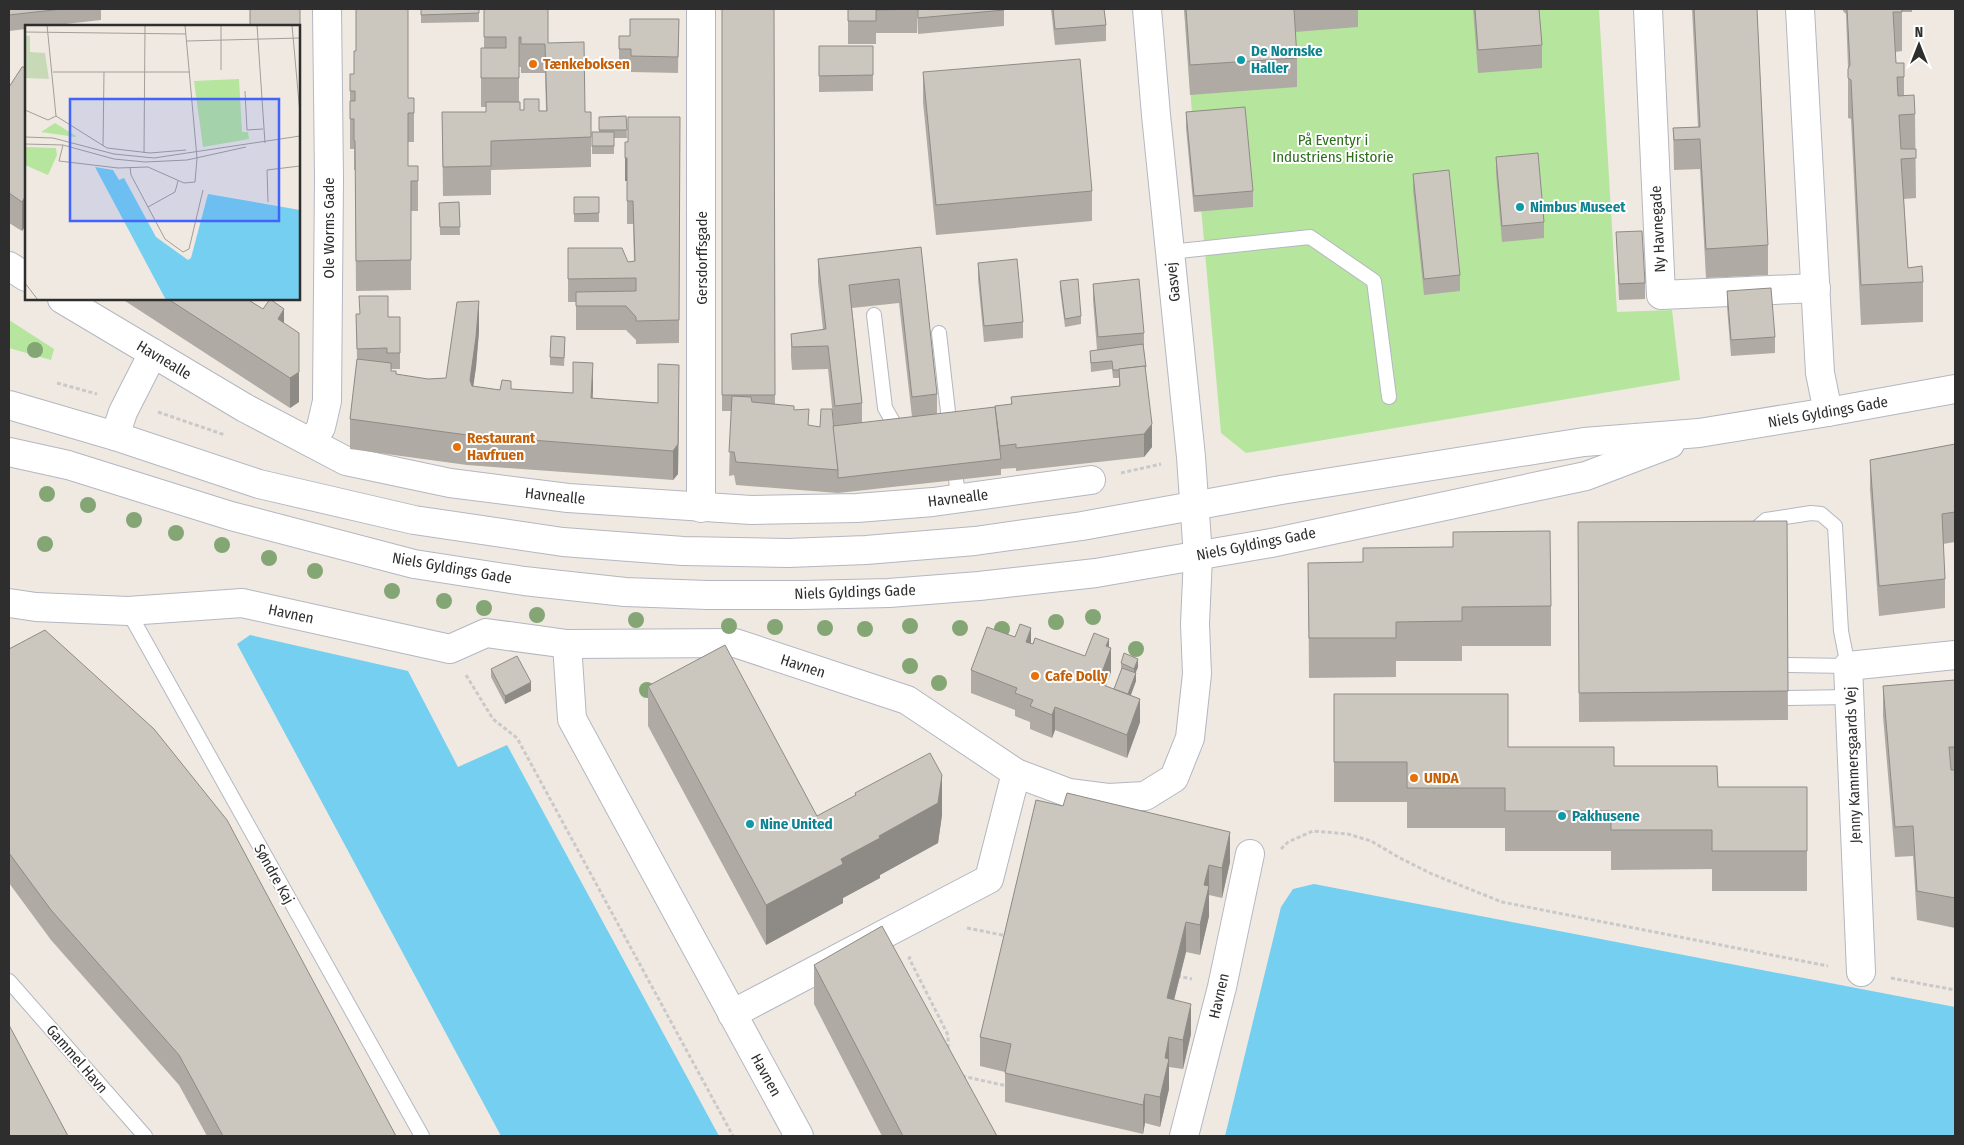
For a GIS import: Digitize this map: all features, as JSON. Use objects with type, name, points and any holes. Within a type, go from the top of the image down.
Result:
[{"type":"street","name":"Ole Worms Gade","points":[[312,444],[321,427],[327,402],[329,178],[327,9]]},
{"type":"street","name":"Gersdorffsgade","points":[[701,508],[702,9]]},
{"type":"street","name":"Gasvej","points":[[1147,9],[1191,457],[1198,556]]},
{"type":"street","name":"Ny Havnegade","points":[[1648,9],[1661,295],[1816,288]]},
{"type":"street","points":[[1800,9],[1820,373],[1828,412]]},
{"type":"street","points":[[9,266],[25,276]]},
{"type":"street","name":"Havnealle","points":[[64,300],[245,408],[346,461],[450,482],[568,498],[752,510],[857,508],[908,495],[958,489],[1091,480]]},
{"type":"street","points":[[115,436],[123,412],[153,353]]},
{"type":"street","name":"Niels Gyldings Gade","points":[[9,405],[115,436],[258,484],[414,520],[563,542],[683,552],[788,553],[866,550],[976,541],[1091,524],[1584,442],[1700,433],[1828,412],[1955,388]]},
{"type":"street","name":"Niels Gyldings Gade","points":[[9,452],[68,465],[231,516],[414,564],[524,581],[625,592],[707,595],[889,593],[979,586],[1096,573],[1270,543],[1586,476],[1700,433]]},
{"type":"street","name":"Havnen","points":[[9,603],[36,607],[128,611],[242,603],[450,649],[486,632],[567,644],[735,643],[907,700],[1016,773],[1069,794],[1108,798],[1145,796],[1174,778],[1190,738],[1196,674],[1195,624],[1198,556]]},
{"type":"street","name":"Havnen","points":[[567,644],[572,719],[799,1136]]},
{"type":"street","name":"Jenny Kammersgaards Vej","points":[[1861,972],[1848,666],[1955,655]]},
{"type":"street","points":[[732,1014],[989,878],[1016,773]]},
{"type":"street","name":"Havnen","points":[[1184,1136],[1222,987],[1250,854]]},
{"type":"lane","points":[[1170,252],[1310,237],[1374,281],[1388,398]]},
{"type":"lane","points":[[874,315],[885,408],[900,435]]},
{"type":"lane","points":[[939,332],[950,428]]},
{"type":"lane","points":[[1748,544],[1758,527],[1766,520],[1811,513],[1821,514],[1835,526],[1841,631],[1848,666],[1788,665]]},
{"type":"lane","name":"Søndre Kaj","points":[[128,611],[422,1136]]},
{"type":"lane","points":[[1788,698],[1850,698]]},
{"type":"lane","name":"Gammel Havn","points":[[9,981],[145,1136]]},
{"type":"path","points":[[1091,480],[1191,457]]},
{"type":"path","points":[[450,649],[493,719],[517,738],[733,1136]]},
{"type":"path","points":[[1250,854],[1272,858],[1288,842],[1313,831],[1348,834],[1371,841],[1432,874],[1502,902],[1955,990]]},
{"type":"path","points":[[960,932],[968,927],[1010,937]]},
{"type":"path","points":[[917,954],[909,958],[948,1035],[948,1054]]},
{"type":"path","points":[[1170,974],[1179,976]]},
{"type":"path","points":[[957,1075],[1013,1088]]},
{"type":"green space","name":"På Eventyr i Industriens Historie","points":[[1184,9],[1599,9],[1617,312],[1672,310],[1680,380],[1246,453],[1221,433]]},
{"type":"green space","points":[[9,320],[54,349],[51,360],[9,348]]},
{"type":"water","points":[[250,635],[408,671],[458,767],[507,745],[719,1136],[501,1136],[237,644]]},
{"type":"water","points":[[1314,884],[1955,1007],[1955,1136],[1225,1136],[1281,907],[1293,889]]},
{"type":"building","points":[[9,9],[62,9],[9,15]]},
{"type":"building","points":[[250,9],[300,9],[300,25],[250,25]]},
{"type":"building","points":[[356,9],[408,9],[408,98],[414,98],[414,113],[408,113],[408,166],[418,166],[418,181],[411,181],[411,260],[356,261],[355,141],[354,119],[350,119],[350,101],[355,101],[355,91],[350,91],[350,74],[354,74]]},
{"type":"building","points":[[421,9],[479,9],[479,13],[421,15]]},
{"type":"building","points":[[484,9],[548,9],[548,43],[584,42],[585,112],[591,112],[591,137],[491,141],[491,166],[443,167],[442,112],[486,112],[486,102],[520,102],[520,110],[524,110],[524,99],[539,99],[539,111],[547,111],[545,44],[521,44],[521,37],[519,37],[519,78],[481,78],[481,48],[506,48],[506,37],[484,37]]},
{"type":"building","points":[[722,9],[774,9],[775,395],[722,395]]},
{"type":"building","points":[[848,9],[917,9],[876,10],[876,21],[848,21]]},
{"type":"building","points":[[918,9],[1004,9],[1004,10],[918,18]]},
{"type":"building","points":[[1053,9],[1104,9],[1106,25],[1055,29]]},
{"type":"building","points":[[1186,9],[1294,9],[1297,58],[1190,65]]},
{"type":"building","points":[[1475,9],[1539,9],[1542,45],[1478,50]]},
{"type":"building","points":[[1694,9],[1757,9],[1768,245],[1706,249],[1700,139],[1674,140],[1673,128],[1700,127]]},
{"type":"building","points":[[1847,9],[1902,9],[1902,12],[1893,12],[1896,63],[1904,63],[1904,77],[1897,77],[1898,96],[1914,95],[1915,114],[1899,115],[1901,149],[1916,149],[1916,158],[1901,159],[1908,268],[1922,266],[1923,282],[1861,285],[1851,80],[1848,78],[1850,65]]},
{"type":"building","points":[[630,19],[679,19],[678,57],[631,56],[631,49],[619,49],[619,36],[630,36]]},
{"type":"building","points":[[819,46],[873,46],[873,75],[819,76]]},
{"type":"building","points":[[1080,59],[1092,191],[936,205],[923,72]]},
{"type":"building","points":[[22,67],[25,67],[25,197],[22,202],[9,193],[9,87]]},
{"type":"building","points":[[1245,107],[1253,191],[1194,196],[1186,112]]},
{"type":"building","points":[[626,116],[627,130],[599,130],[599,117]]},
{"type":"building","points":[[628,117],[680,117],[679,320],[636,321],[636,317],[626,306],[576,306],[576,292],[636,291],[636,278],[568,279],[568,248],[622,248],[628,262],[635,261],[633,201],[627,201],[625,142],[628,142]]},
{"type":"building","points":[[592,132],[614,132],[614,146],[592,146]]},
{"type":"building","points":[[1538,153],[1544,222],[1502,226],[1496,157]]},
{"type":"building","points":[[1449,170],[1460,275],[1424,279],[1413,174]]},
{"type":"building","points":[[574,197],[599,197],[599,213],[574,214]]},
{"type":"building","points":[[459,202],[460,227],[440,227],[439,203]]},
{"type":"building","points":[[1642,231],[1645,283],[1619,284],[1616,232]]},
{"type":"building","points":[[921,247],[937,394],[912,397],[899,279],[849,285],[862,403],[835,406],[828,346],[792,347],[791,334],[826,329],[818,259]]},
{"type":"building","points":[[1017,259],[1023,322],[984,326],[978,263]]},
{"type":"building","points":[[1078,279],[1081,316],[1065,319],[1060,281]]},
{"type":"building","points":[[1139,279],[1144,333],[1098,337],[1093,284]]},
{"type":"building","points":[[1771,288],[1775,337],[1731,340],[1727,291]]},
{"type":"building","points":[[359,296],[388,296],[388,317],[400,317],[400,353],[387,353],[387,348],[357,349],[356,314],[360,314]]},
{"type":"building","points":[[170,300],[249,300],[263,309],[269,300],[271,300],[284,309],[278,319],[299,333],[299,372],[290,378]]},
{"type":"building","points":[[479,301],[470,380],[472,386],[500,390],[502,380],[511,381],[511,389],[573,393],[573,362],[593,363],[591,398],[658,403],[658,364],[679,365],[678,444],[673,451],[467,435],[350,419],[357,359],[391,363],[391,371],[396,371],[396,374],[428,379],[446,378],[457,302]]},
{"type":"building","points":[[551,336],[565,337],[564,358],[550,357]]},
{"type":"building","points":[[1143,344],[1146,367],[1113,370],[1112,361],[1091,363],[1090,351]]},
{"type":"building","points":[[1145,366],[1152,424],[1144,434],[1016,448],[1016,444],[1000,446],[995,406],[1012,404],[1011,397],[1120,386],[1119,369]]},
{"type":"building","points":[[732,396],[751,397],[752,402],[794,406],[794,410],[809,409],[808,425],[820,427],[821,409],[832,409],[838,470],[736,462],[734,452],[729,452]]},
{"type":"building","points":[[995,407],[1001,459],[838,478],[833,426]]},
{"type":"building","points":[[1955,444],[1955,512],[1942,514],[1945,579],[1879,586],[1870,460]]},
{"type":"building","points":[[1787,521],[1788,691],[1579,693],[1578,522]]},
{"type":"building","points":[[1550,531],[1551,606],[1462,607],[1462,621],[1396,622],[1396,638],[1309,638],[1308,563],[1363,562],[1363,548],[1453,547],[1453,532]]},
{"type":"building","points":[[1020,624],[1031,628],[1026,642],[1033,644],[1035,638],[1085,656],[1094,633],[1109,639],[1106,646],[1111,648],[1098,683],[1140,699],[1127,735],[1055,707],[1052,715],[1030,706],[1033,700],[1015,693],[1017,688],[971,670],[987,627],[1015,637]]},
{"type":"building","points":[[45,630],[154,729],[227,820],[396,1136],[223,1136],[179,1055],[51,910],[9,853],[9,649]]},
{"type":"building","points":[[725,645],[817,816],[856,795],[855,793],[930,753],[942,775],[938,803],[841,859],[843,864],[766,905],[648,686]]},
{"type":"building","points":[[1124,653],[1138,659],[1134,669],[1121,663]]},
{"type":"building","points":[[517,656],[531,682],[505,696],[491,669]]},
{"type":"building","points":[[1122,668],[1136,673],[1128,694],[1114,689]]},
{"type":"building","points":[[1955,680],[1955,747],[1949,747],[1951,770],[1955,770],[1955,898],[1917,891],[1913,826],[1895,827],[1883,686]]},
{"type":"building","points":[[1334,694],[1508,694],[1508,747],[1614,747],[1614,766],[1717,766],[1718,787],[1807,787],[1807,851],[1712,851],[1712,830],[1611,830],[1611,811],[1505,811],[1505,788],[1407,788],[1407,762],[1334,762]]},
{"type":"building","points":[[1067,793],[1230,832],[1222,868],[1209,865],[1204,885],[1209,886],[1200,925],[1186,922],[1167,998],[1191,1004],[1183,1040],[1169,1037],[1165,1058],[1169,1059],[1160,1097],[1145,1094],[1143,1105],[1005,1073],[1011,1044],[980,1037],[1036,800],[1063,806]]},
{"type":"building","points":[[882,926],[997,1136],[903,1136],[814,965]]},
{"type":"building","points":[[9,1025],[68,1136],[9,1136]]},
{"type":"place","name":"De Nornske Haller","points":[[1241,60]]},
{"type":"place","name":"Tænkeboksen","points":[[533,64]]},
{"type":"place","name":"Nimbus Museet","points":[[1520,207]]},
{"type":"place","name":"Restaurant Havfruen","points":[[457,447]]},
{"type":"place","name":"Cafe Dolly","points":[[1035,676]]},
{"type":"place","name":"UNDA","points":[[1414,778]]},
{"type":"place","name":"Pakhusene","points":[[1562,816]]},
{"type":"place","name":"Nine United","points":[[750,824]]}]
